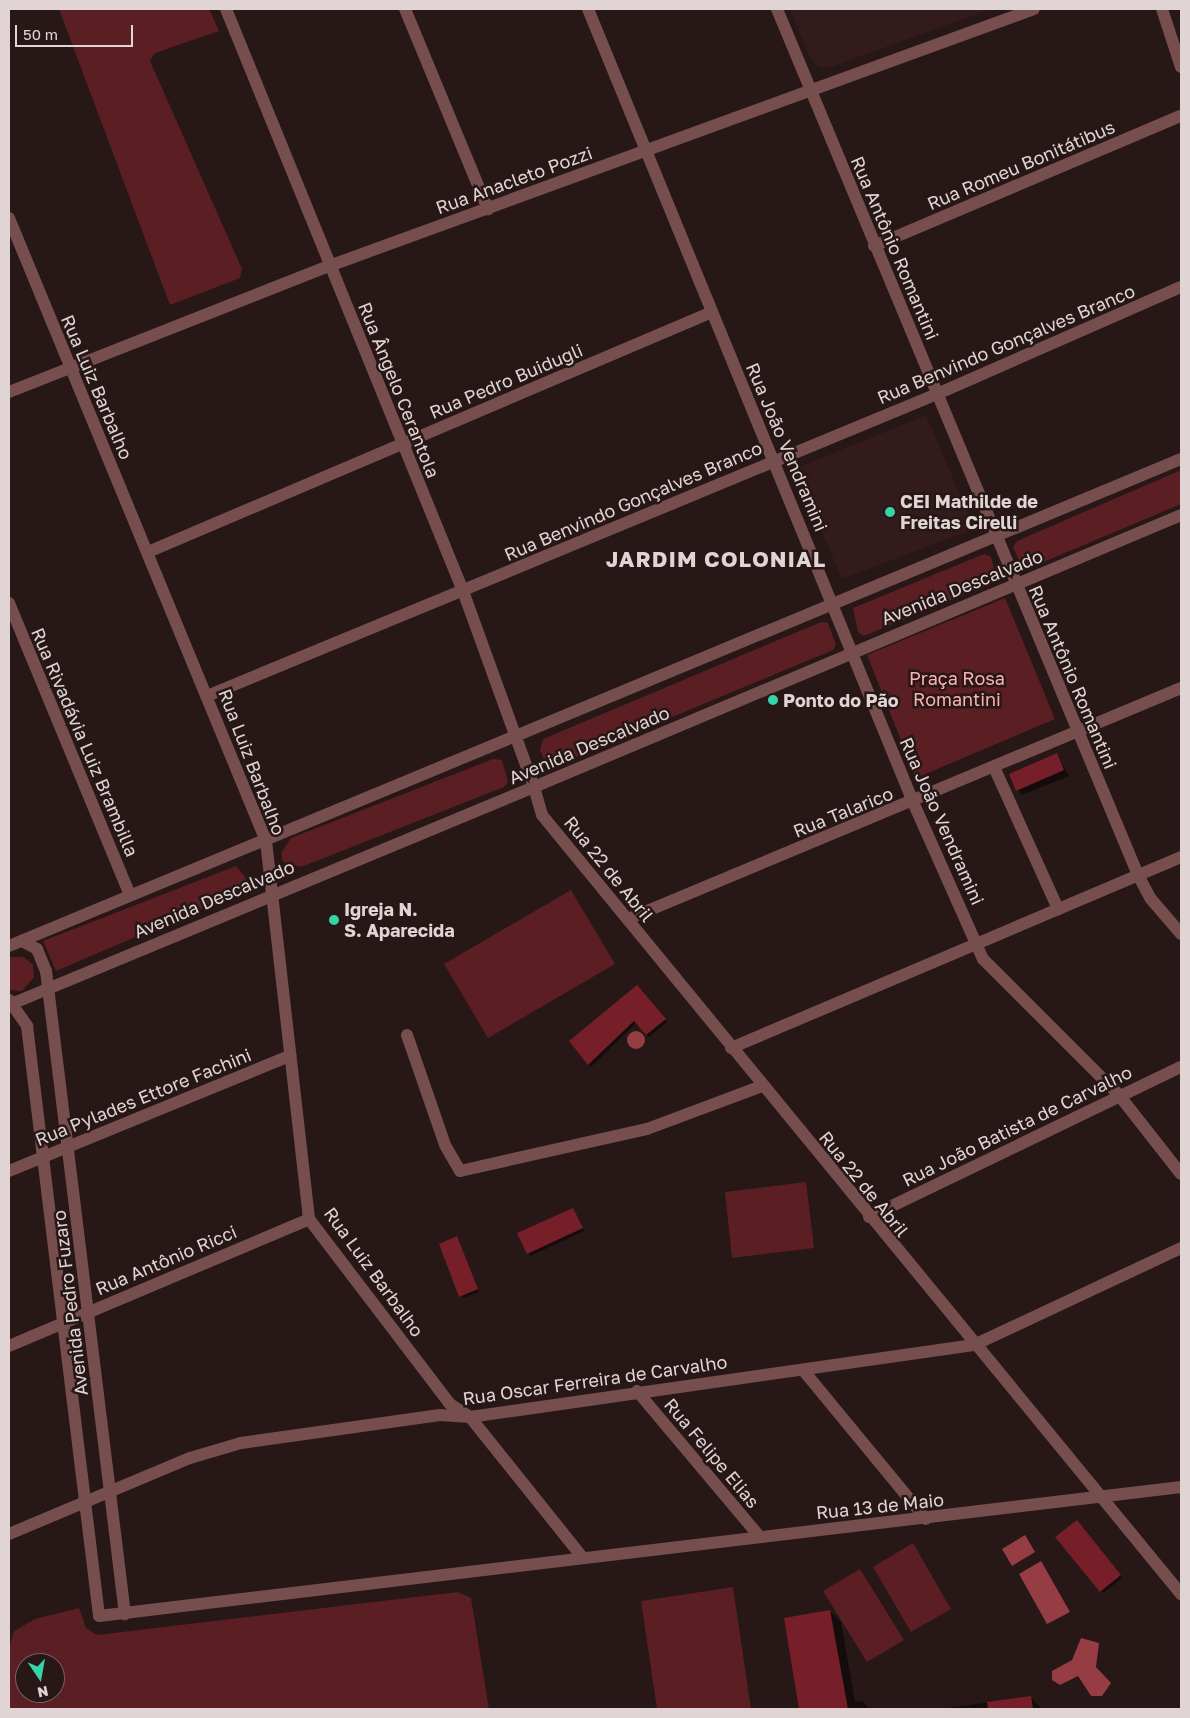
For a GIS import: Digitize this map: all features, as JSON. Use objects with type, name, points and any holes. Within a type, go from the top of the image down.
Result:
[{"type":"street","name":"Rua Ângelo Cerantola","points":[[226,9],[329,266],[463,591],[518,734],[534,787]]},
{"type":"street","points":[[405,9],[488,209]]},
{"type":"street","name":"Rua João Vendramini","points":[[588,9],[648,149],[712,312],[775,461],[913,802],[983,959],[1119,1095],[1181,1174]]},
{"type":"street","name":"Rua Antônio Romantini","points":[[777,9],[1014,585],[1138,875],[1151,899],[1181,934]]},
{"type":"street","name":"Rua Anacleto Pozzi","points":[[9,392],[68,367],[329,266],[648,149],[812,92],[1034,9]]},
{"type":"street","points":[[1162,9],[1181,68]]},
{"type":"street","name":"Rua Romeu Bonitátibus","points":[[874,246],[1181,116]]},
{"type":"street","name":"Rua Luiz Barbalho","points":[[9,218],[68,367],[148,552],[266,841],[309,1219],[450,1404],[470,1417],[582,1557]]},
{"type":"street","name":"Rua Benvindo Gonçalves Branco","points":[[207,696],[937,394],[1181,287]]},
{"type":"street","name":"Rua Pedro Buidugli","points":[[148,552],[712,312]]},
{"type":"street","name":"Avenida Descalvado","points":[[9,946],[266,841],[518,734],[995,538],[1181,459]]},
{"type":"street","name":"Avenida Descalvado","points":[[10,1002],[534,787],[851,652],[1181,515]]},
{"type":"street","name":"Rua Rivadávia Luiz Brambilla","points":[[9,603],[130,895]]},
{"type":"street","name":"Rua Talarico","points":[[628,919],[913,802],[1181,688]]},
{"type":"street","points":[[994,767],[1058,909]]},
{"type":"street","name":"Rua 22 de Abril","points":[[534,787],[542,815],[869,1217],[1181,1594]]},
{"type":"street","points":[[731,1048],[1181,858]]},
{"type":"street","name":"Avenida Pedro Fuzaro","points":[[22,941],[37,949],[46,971],[125,1614]]},
{"type":"street","name":"Avenida Pedro Fuzaro","points":[[10,1002],[27,1026],[44,1156],[61,1324],[99,1616]]},
{"type":"street","points":[[408,1035],[445,1145],[460,1171],[647,1129],[762,1086]]},
{"type":"street","name":"Rua Pylades Ettore Fachini","points":[[9,1171],[290,1056]]},
{"type":"street","name":"Rua João Batista de Carvalho","points":[[869,1217],[1119,1095],[1181,1067]]},
{"type":"street","name":"Rua Antônio Ricci","points":[[9,1346],[309,1219]]},
{"type":"street","name":"Rua Oscar Ferreira de Carvalho","points":[[9,1534],[190,1458],[240,1443],[440,1415],[470,1417],[637,1391],[803,1370],[974,1345],[1181,1248]]},
{"type":"street","points":[[803,1370],[926,1519]]},
{"type":"street","name":"Rua Felipe Elias","points":[[637,1391],[760,1537]]},
{"type":"street","name":"Rua 13 de Maio","points":[[99,1616],[582,1557],[926,1519],[1181,1487]]},
{"type":"shaded area","points":[[790,9],[991,9],[831,67],[819,67],[810,58]]},
{"type":"shaded area","name":"CEI Mathilde de Freitas Cirelli","points":[[926,415],[972,523],[969,531],[842,579],[795,469]]},
{"type":"shaded area","points":[[636,1031],[642,1034],[645,1040],[642,1046],[636,1049],[630,1046],[627,1040],[630,1034]]},
{"type":"shaded area","points":[[1025,1535],[1035,1552],[1012,1566],[1002,1549]]},
{"type":"shaded area","points":[[1041,1561],[1070,1612],[1047,1624],[1019,1574]]},
{"type":"shaded area","points":[[1081,1638],[1099,1643],[1096,1667],[1111,1683],[1102,1696],[1091,1696],[1078,1676],[1060,1685],[1052,1680],[1052,1671],[1072,1660]]},
{"type":"green space","points":[[59,9],[209,9],[219,31],[155,53],[150,61],[242,269],[240,278],[170,305]]},
{"type":"green space","points":[[1181,470],[1181,504],[1027,569],[1022,567],[1013,547],[1017,541]]},
{"type":"green space","points":[[984,554],[991,557],[997,581],[864,636],[858,632],[853,608]]},
{"type":"green space","name":"Praça Rosa Romantini","points":[[1005,598],[1055,719],[916,778],[867,655]]},
{"type":"green space","points":[[821,622],[828,623],[836,645],[833,650],[555,766],[546,765],[540,750],[543,739]]},
{"type":"green space","points":[[493,759],[502,760],[508,782],[504,787],[301,867],[283,862],[281,853],[291,838]]},
{"type":"green space","points":[[236,866],[246,878],[238,893],[56,971],[43,941]]},
{"type":"green space","points":[[571,890],[615,964],[488,1038],[444,964]]},
{"type":"green space","points":[[9,957],[24,957],[33,965],[34,977],[22,991],[9,990]]},
{"type":"green space","points":[[806,1182],[814,1248],[732,1258],[725,1192]]},
{"type":"green space","points":[[913,1543],[951,1609],[911,1632],[873,1567]]},
{"type":"green space","points":[[860,1569],[904,1640],[867,1662],[823,1591]]},
{"type":"green space","points":[[733,1587],[751,1709],[657,1709],[641,1601]]},
{"type":"green space","points":[[458,1592],[471,1598],[489,1709],[9,1709],[9,1648],[14,1631],[35,1619],[79,1608],[86,1628],[97,1635]]},
{"type":"building","points":[[1057,753],[1064,770],[1016,791],[1009,774]]},
{"type":"building","points":[[637,985],[666,1019],[646,1035],[634,1021],[588,1065],[569,1041]]},
{"type":"building","points":[[573,1208],[583,1228],[527,1254],[517,1233]]},
{"type":"building","points":[[457,1236],[478,1289],[459,1297],[439,1244]]},
{"type":"building","points":[[1077,1520],[1121,1575],[1100,1592],[1055,1537]]},
{"type":"building","points":[[830,1610],[848,1709],[799,1709],[784,1618]]},
{"type":"building","points":[[1031,1696],[1033,1709],[988,1709],[987,1702]]},
{"type":"place","name":"CEI Mathilde de Freitas Cirelli","points":[[890,512]]},
{"type":"place","name":"Ponto do Pão","points":[[773,700]]},
{"type":"place","name":"Igreja N. S. Aparecida","points":[[334,920]]},
{"type":"district","name":"JARDIM COLONIAL","points":[[716,559]]}]
